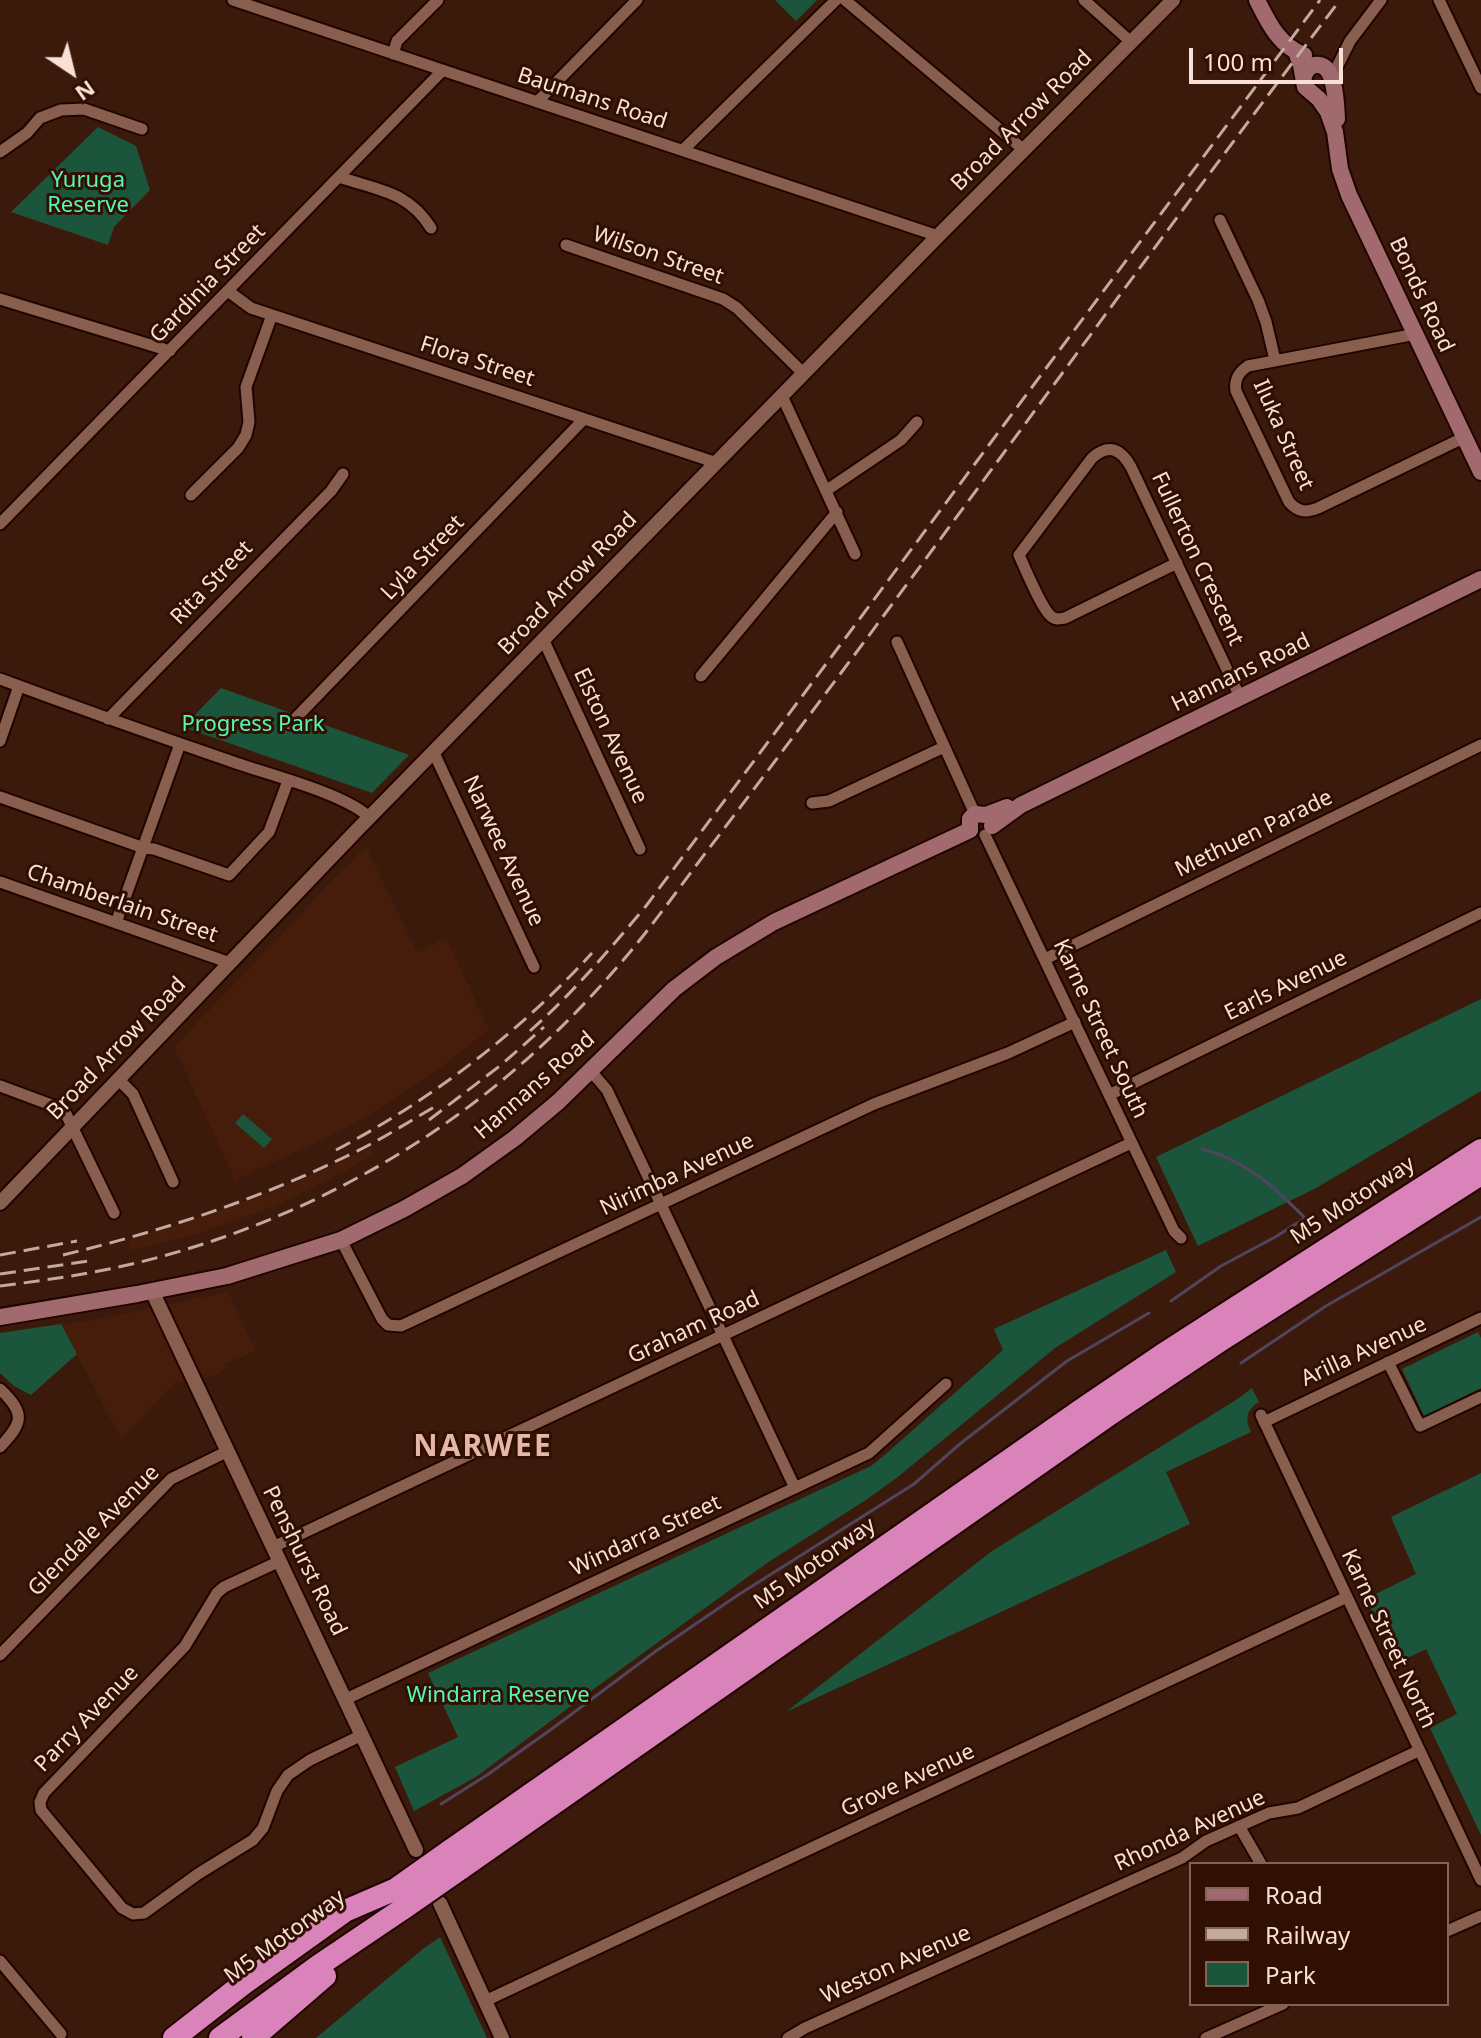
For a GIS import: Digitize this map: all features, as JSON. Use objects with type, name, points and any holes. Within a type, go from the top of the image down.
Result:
[{"type":"highway","name":"M5 Motorway","points":[[456,1860],[1091,1403],[1481,1150]]},
{"type":"highway","name":"M5 Motorway","points":[[191,2038],[1122,1406],[1481,1174]]},
{"type":"highway","name":"M5 Motorway","points":[[220,2038],[318,1966],[400,1898]]},
{"type":"highway","points":[[174,2038],[345,1911],[400,1898]]},
{"type":"highway","points":[[253,2038],[400,1898]]},
{"type":"main road","points":[[1257,0],[1273,31],[1314,68],[1327,68],[1332,78],[1331,86],[1324,92],[1312,93],[1304,85],[1314,68]]},
{"type":"main road","name":"Bonds Road","points":[[1332,78],[1337,116],[1335,132]]},
{"type":"main road","name":"Bonds Road","points":[[1312,93],[1326,107],[1335,132],[1344,183],[1481,472]]},
{"type":"main road","name":"Hannans Road","points":[[0,1317],[227,1276],[341,1240],[404,1209],[475,1167],[536,1121],[657,1005],[716,957],[774,922],[982,824],[1481,579]]},
{"type":"street","points":[[393,54],[397,41],[438,0]]},
{"type":"street","points":[[537,102],[637,0]]},
{"type":"street","points":[[683,150],[836,0]]},
{"type":"street","points":[[845,0],[1024,150]]},
{"type":"street","points":[[1084,0],[1131,42]]},
{"type":"street","name":"Broad Arrow Road","points":[[0,1203],[370,818],[1173,0]]},
{"type":"street","points":[[1314,68],[1329,60],[1350,41],[1381,0]]},
{"type":"street","points":[[1439,0],[1481,88]]},
{"type":"street","name":"Baumans Road","points":[[238,1],[938,236]]},
{"type":"street","points":[[1332,78],[1350,41]]},
{"type":"street","name":"Gardinia Street","points":[[0,524],[443,70]]},
{"type":"street","points":[[0,152],[27,133],[40,118],[61,110],[84,109],[142,129]]},
{"type":"street","points":[[339,177],[409,202],[419,210],[431,228]]},
{"type":"street","points":[[1220,220],[1258,300],[1275,360]]},
{"type":"street","name":"Wilson Street","points":[[566,245],[723,299],[737,308],[804,374]]},
{"type":"street","name":"Flora Street","points":[[228,291],[251,308],[717,463]]},
{"type":"street","points":[[0,299],[170,351]]},
{"type":"street","points":[[191,495],[238,448],[246,435],[249,422],[246,387],[272,315]]},
{"type":"street","name":"Iluka Street","points":[[1416,334],[1248,366],[1236,379],[1236,391],[1285,496],[1304,512],[1465,437]]},
{"type":"street","points":[[782,396],[855,554]]},
{"type":"street","name":"Lyla Street","points":[[290,724],[584,419]]},
{"type":"street","points":[[827,490],[901,440],[917,422]]},
{"type":"street","name":"Fullerton Crescent","points":[[1177,563],[1065,618],[1055,619],[1044,607],[1019,555],[1092,458],[1108,450],[1118,451],[1127,460],[1177,563],[1240,697]]},
{"type":"street","name":"Rita Street","points":[[108,719],[331,491],[343,474]]},
{"type":"street","points":[[701,676],[837,512]]},
{"type":"street","name":"Elston Avenue","points":[[544,641],[640,849]]},
{"type":"street","name":"Karne Street South","points":[[897,642],[1131,1143],[1174,1231],[1181,1238]]},
{"type":"street","points":[[0,679],[361,808],[370,818]]},
{"type":"street","points":[[0,741],[19,686]]},
{"type":"street","points":[[116,923],[180,744]]},
{"type":"street","name":"Methuen Parade","points":[[1045,959],[1481,745]]},
{"type":"street","points":[[812,803],[829,801],[944,747]]},
{"type":"street","name":"Narwee Avenue","points":[[434,753],[534,967]]},
{"type":"street","points":[[0,797],[229,875],[269,832],[288,781]]},
{"type":"street","name":"Chamberlain Street","points":[[0,882],[230,963]]},
{"type":"street","name":"Earls Avenue","points":[[1109,1095],[1481,913]]},
{"type":"street","name":"Nirimba Avenue","points":[[341,1240],[382,1319],[388,1325],[401,1326],[874,1104],[1008,1053],[1075,1022]]},
{"type":"street","points":[[590,1070],[607,1090],[795,1488]]},
{"type":"street","points":[[119,1080],[133,1094],[173,1182]]},
{"type":"street","points":[[0,1086],[54,1106],[66,1114],[114,1213]]},
{"type":"street","name":"Graham Road","points":[[276,1554],[1131,1143]]},
{"type":"street","name":"Penshurst Road","points":[[152,1291],[416,1850]]},
{"type":"street","name":"Arilla Avenue","points":[[1262,1418],[1481,1318]]},
{"type":"street","points":[[1388,1362],[1420,1426],[1481,1397]]},
{"type":"street","name":"Windarra Street","points":[[346,1699],[869,1453],[946,1384]]},
{"type":"street","points":[[0,1389],[14,1402],[19,1421],[0,1447]]},
{"type":"street","name":"Karne Street North","points":[[1262,1418],[1481,1880]]},
{"type":"street","name":"Glendale Avenue","points":[[0,1655],[171,1479],[228,1451]]},
{"type":"street","name":"Parry Avenue","points":[[276,1554],[217,1593],[185,1646],[44,1793],[41,1810],[122,1908],[133,1914],[144,1913],[259,1835],[277,1791],[294,1770],[362,1735]]},
{"type":"street","name":"Grove Avenue","points":[[485,2001],[1347,1597]]},
{"type":"street","name":"Rhonda Avenue","points":[[1022,1929],[1182,1858],[1206,1841],[1239,1826],[1269,1813],[1298,1808],[1418,1751]]},
{"type":"street","points":[[1239,1826],[1260,1862]]},
{"type":"street","points":[[440,1903],[502,2038]]},
{"type":"street","points":[[1449,1930],[1481,1916]]},
{"type":"street","name":"Weston Avenue","points":[[788,2038],[1022,1929]]},
{"type":"street","points":[[0,1961],[61,2034]]},
{"type":"street","points":[[1206,2038],[1278,2006]]},
{"type":"shaded area","points":[[366,846],[417,952],[446,938],[489,1030],[440,1068],[341,1131],[235,1180],[174,1047]]},
{"type":"shaded area","points":[[370,1148],[374,1154],[273,1207],[200,1233],[131,1251],[128,1240],[268,1193]]},
{"type":"shaded area","points":[[228,1292],[256,1351],[225,1364],[227,1369],[209,1377],[176,1382],[121,1439],[61,1324]]},
{"type":"green space","points":[[775,0],[817,0],[796,21]]},
{"type":"green space","name":"Yuruga Reserve","points":[[98,127],[136,146],[150,190],[114,227],[108,245],[11,212]]},
{"type":"green space","name":"Progress Park","points":[[221,688],[409,755],[372,793],[183,727]]},
{"type":"green space","points":[[1481,999],[1481,1091],[1316,1188],[1198,1246],[1156,1157]]},
{"type":"green space","points":[[243,1114],[272,1139],[264,1148],[235,1123]]},
{"type":"green space","name":"Windarra Reserve","points":[[1166,1250],[1176,1272],[1055,1348],[899,1476],[767,1563],[476,1777],[414,1811],[395,1767],[458,1737],[428,1673],[871,1466],[1003,1350],[994,1329]]},
{"type":"green space","points":[[61,1324],[77,1354],[31,1395],[14,1386],[0,1373],[0,1333]]},
{"type":"green space","points":[[1478,1332],[1481,1338],[1481,1388],[1424,1416],[1402,1369]]},
{"type":"green space","points":[[1252,1388],[1259,1402],[1248,1415],[1251,1432],[1166,1472],[1190,1524],[786,1712],[992,1551]]},
{"type":"green space","points":[[1481,1473],[1481,1835],[1430,1728],[1457,1714],[1426,1649],[1399,1662],[1366,1599],[1416,1574],[1391,1517]]},
{"type":"green space","points":[[440,1937],[487,2038],[316,2038],[423,1949]]},
{"type":"waterway","points":[[1171,1301],[1221,1266],[1305,1218],[1246,1167],[1202,1149]]},
{"type":"waterway","points":[[1241,1363],[1326,1306],[1481,1217]]},
{"type":"waterway","points":[[441,1804],[487,1775],[738,1595],[914,1484],[961,1443],[1067,1361],[1149,1313]]},
{"type":"railway","points":[[530,1031],[576,986],[646,906],[1320,0]]},
{"type":"railway","points":[[0,1286],[114,1268],[160,1257],[205,1244],[293,1210],[377,1167],[456,1116],[498,1084],[557,1031],[612,973],[661,913],[1340,0]]},
{"type":"railway","points":[[336,1150],[406,1109],[473,1062],[535,1010],[592,953]]},
{"type":"railway","points":[[429,1120],[501,1065],[544,1027]]},
{"type":"railway","points":[[63,1255],[174,1224],[282,1185],[362,1149],[436,1106]]},
{"type":"railway","points":[[0,1255],[77,1241]]},
{"type":"railway","points":[[0,1274],[89,1261]]},
{"type":"district","name":"NARWEE","points":[[483,1447]]}]
